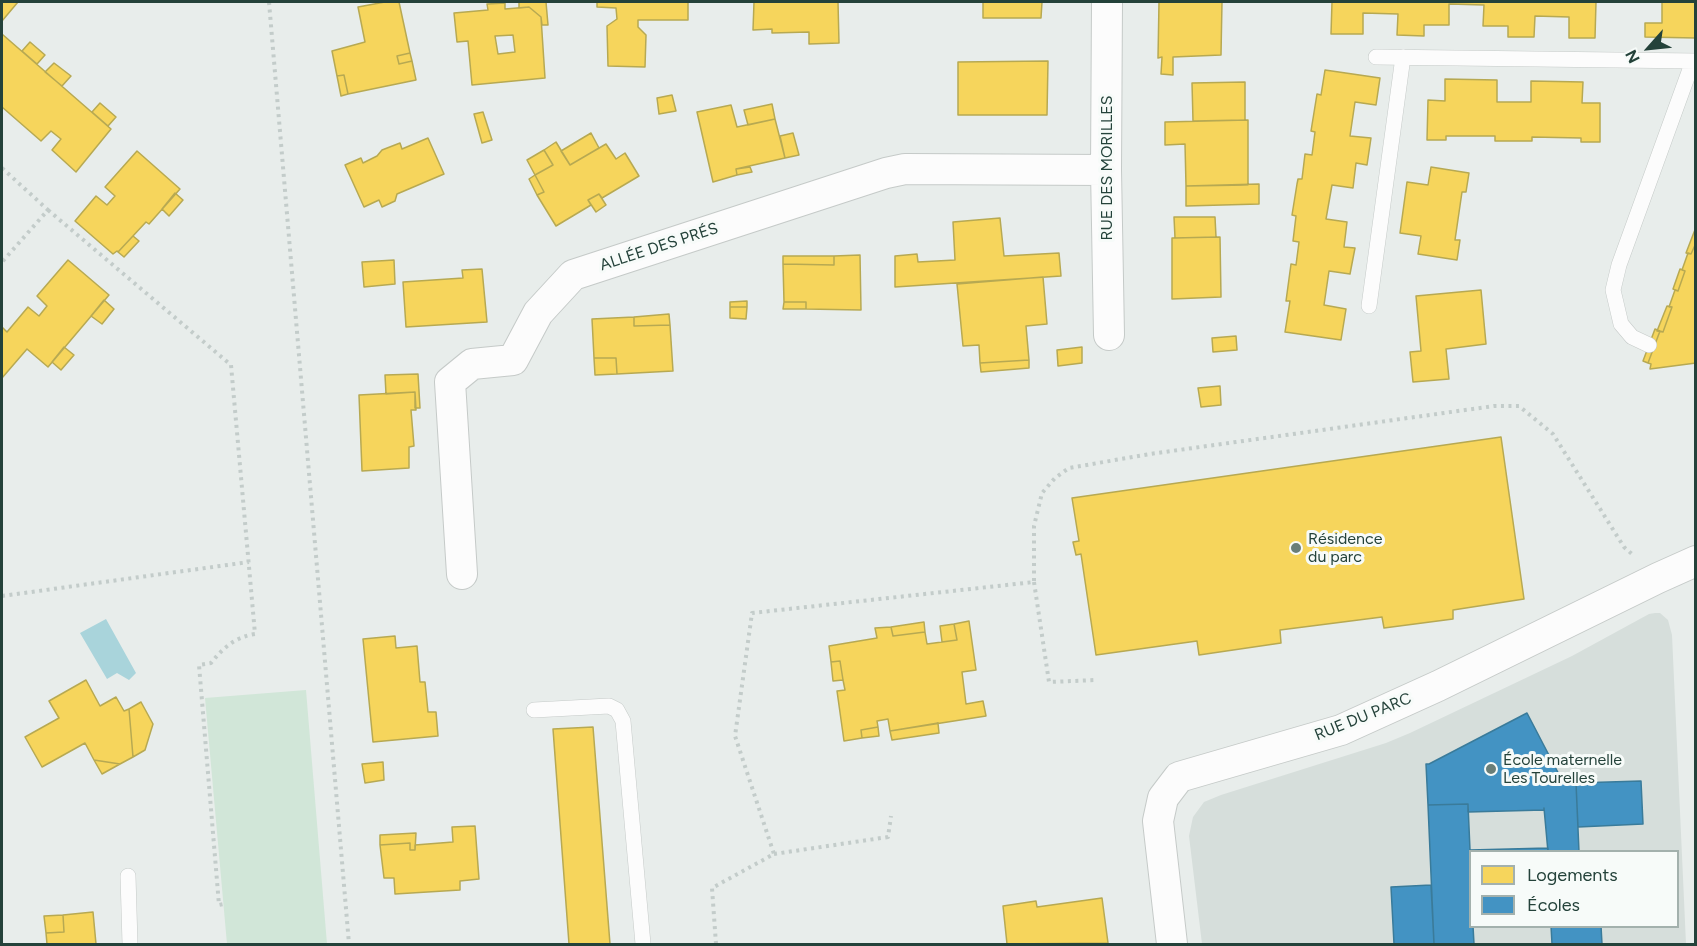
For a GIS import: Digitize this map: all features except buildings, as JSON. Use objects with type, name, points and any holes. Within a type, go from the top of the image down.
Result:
[{"type":"street","name":"RUE DES MORILLES","points":[[1107,2],[1106,170],[1109,335]]},
{"type":"street","name":"ALLÉE DES PRÉS","points":[[462,574],[450,382],[472,364],[513,360],[538,313],[573,275],[886,173],[905,170],[1106,170]]},
{"type":"street","name":"RUE DU PARC","points":[[1172,945],[1158,821],[1163,798],[1179,777],[1341,730],[1438,686],[1695,561]]},
{"type":"lane","points":[[1376,57],[1694,61],[1623,254],[1613,290],[1621,324],[1632,338],[1649,345]]},
{"type":"lane","points":[[1369,306],[1403,57]]},
{"type":"lane","points":[[534,710],[609,706],[616,710],[623,721],[643,945]]},
{"type":"lane","points":[[128,876],[130,945]]},
{"type":"path","points":[[269,2],[349,945]]},
{"type":"path","points":[[2,168],[48,210],[231,365],[255,634],[236,640],[221,650],[211,663],[199,665],[219,905],[224,904]]},
{"type":"path","points":[[2,262],[48,210]]},
{"type":"path","points":[[1096,680],[1049,682],[1034,582],[1034,526],[1042,493],[1055,478],[1069,468],[1185,449],[1494,406],[1519,406],[1553,434],[1624,547],[1658,578]]},
{"type":"path","points":[[2,596],[249,562]]},
{"type":"path","points":[[774,854],[735,736],[752,613],[1034,582]]},
{"type":"path","points":[[716,945],[712,888],[774,854],[888,837],[891,816]]},
{"type":"shaded area","name":"École maternelle Les Tourelles","points":[[1660,613],[1668,620],[1672,635],[1686,944],[1202,944],[1189,836],[1193,817],[1204,802],[1386,743],[1572,656],[1649,614]]},
{"type":"green space","points":[[306,690],[327,944],[227,944],[205,698]]},
{"type":"water","points":[[106,619],[136,673],[129,680],[117,673],[107,679],[80,633]]},
{"type":"place","name":"Résidence du parc","points":[[1296,548]]},
{"type":"place","name":"École maternelle Les Tourelles","points":[[1491,769]]}]
